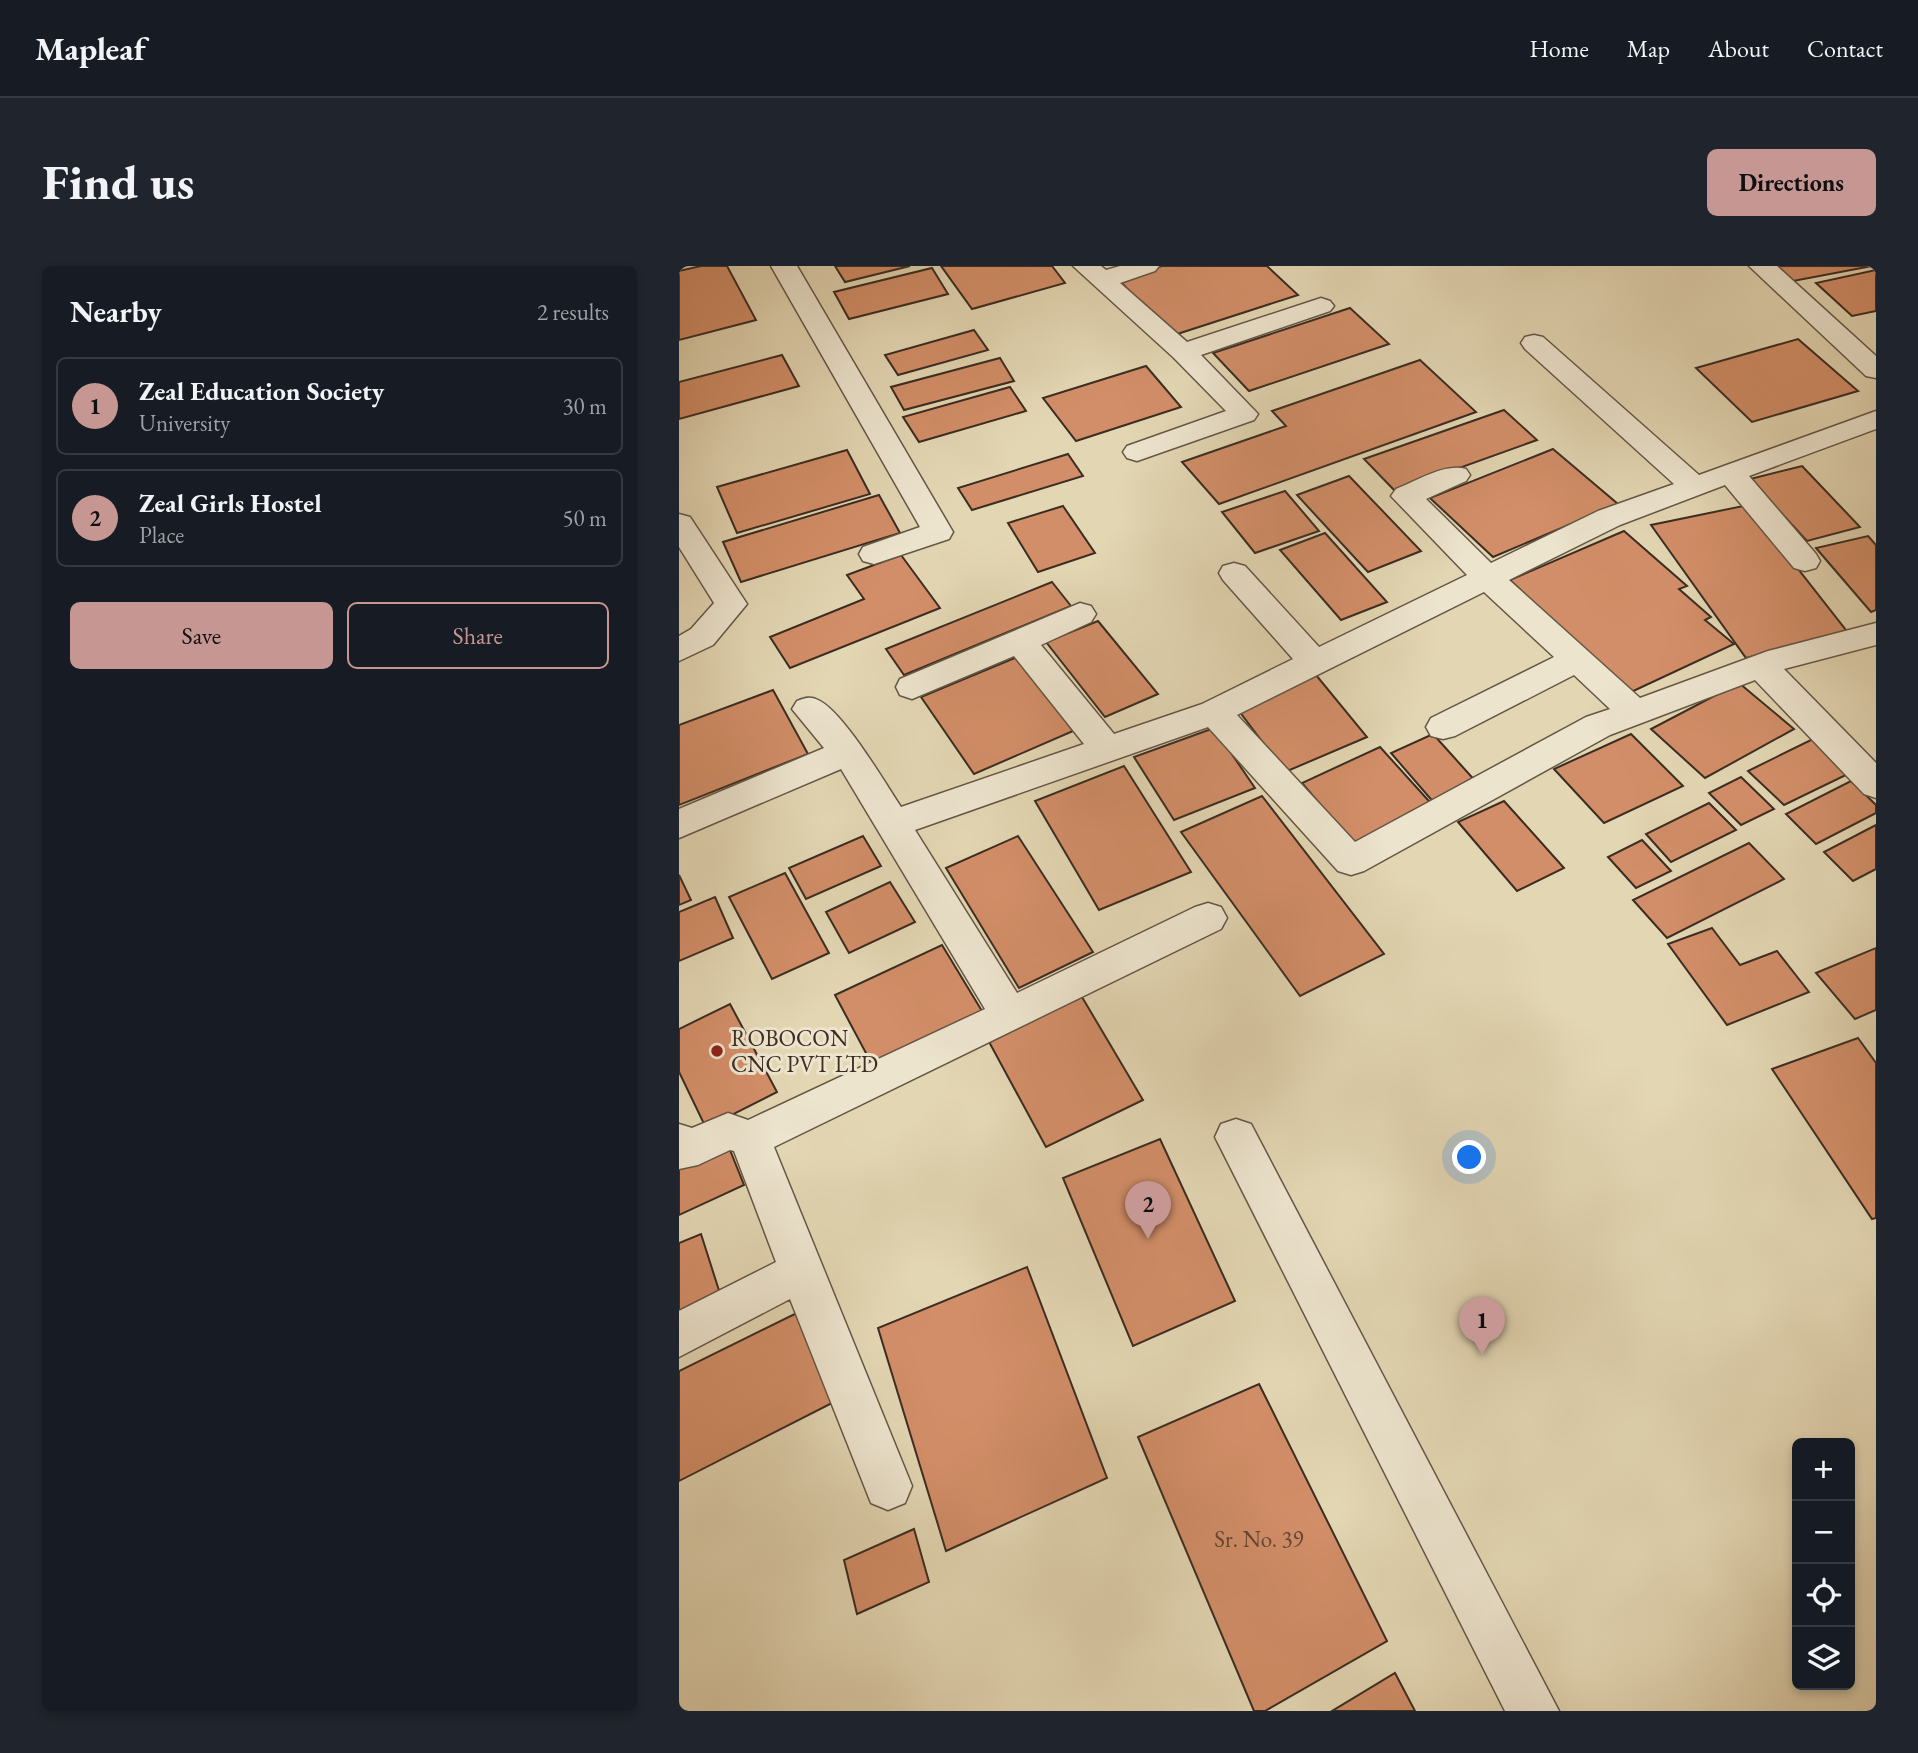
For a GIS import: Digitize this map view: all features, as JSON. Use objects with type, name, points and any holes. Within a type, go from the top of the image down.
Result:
[{"type":"street","points":[[785,266],[938,532],[874,554]]},
{"type":"street","points":[[1094,273],[1146,266]]},
{"type":"street","points":[[1762,266],[1866,350],[1876,370]]},
{"type":"street","points":[[1094,273],[1183,352],[1244,414],[1137,452]]},
{"type":"street","points":[[1183,352],[1321,306]]},
{"type":"street","points":[[1534,343],[1694,486]]},
{"type":"street","points":[[893,824],[1214,712],[1609,518],[1876,419]]},
{"type":"street","points":[[1731,473],[1805,561]]},
{"type":"street","points":[[1456,475],[1406,496],[1477,585],[1577,659],[1635,712]]},
{"type":"street","points":[[679,524],[731,604],[702,637],[679,650]]},
{"type":"street","points":[[1234,573],[1315,663]]},
{"type":"street","points":[[912,687],[1080,614]]},
{"type":"street","points":[[1214,712],[1351,860],[1598,726],[1761,666],[1876,634]]},
{"type":"street","points":[[1020,641],[1107,749]]},
{"type":"street","points":[[1443,727],[1577,659]]},
{"type":"street","points":[[1761,666],[1876,785]]},
{"type":"street","points":[[809,709],[848,752],[1010,1015]]},
{"type":"street","points":[[679,824],[848,752]]},
{"type":"street","points":[[679,1142],[683,1152],[728,1131],[750,1139],[1208,918]]},
{"type":"street","points":[[1236,1137],[1533,1711]]},
{"type":"street","points":[[750,1139],[888,1486]]},
{"type":"street","points":[[679,1335],[801,1271]]},
{"type":"building","points":[[701,266],[727,266],[756,320],[679,340],[679,271]]},
{"type":"building","points":[[835,266],[910,266],[845,282]]},
{"type":"building","points":[[941,266],[1052,266],[1065,283],[972,309]]},
{"type":"building","points":[[1162,266],[1267,266],[1298,295],[1171,336],[1118,279]]},
{"type":"building","points":[[1772,266],[1872,266],[1788,282]]},
{"type":"building","points":[[932,268],[948,294],[849,319],[834,292]]},
{"type":"building","points":[[1876,270],[1876,311],[1852,316],[1816,283]]},
{"type":"building","points":[[1350,308],[1389,344],[1249,391],[1213,353]]},
{"type":"building","points":[[974,330],[988,350],[898,375],[885,355]]},
{"type":"building","points":[[1798,339],[1858,391],[1752,422],[1696,368]]},
{"type":"building","points":[[782,355],[799,386],[679,419],[679,382]]},
{"type":"building","points":[[1000,358],[1014,381],[904,410],[891,387]]},
{"type":"building","points":[[1420,360],[1476,412],[1219,504],[1182,462],[1286,426],[1272,411]]},
{"type":"building","points":[[1146,366],[1181,407],[1076,441],[1043,398]]},
{"type":"building","points":[[1010,387],[1026,411],[919,442],[903,417]]},
{"type":"building","points":[[1504,410],[1537,440],[1395,491],[1364,459]]},
{"type":"building","points":[[1553,449],[1618,504],[1493,557],[1430,498]]},
{"type":"building","points":[[847,450],[870,494],[737,533],[717,487]]},
{"type":"building","points":[[1068,454],[1083,476],[972,510],[958,488]]},
{"type":"building","points":[[1802,466],[1860,527],[1807,541],[1750,479]]},
{"type":"building","points":[[1349,476],[1421,551],[1368,572],[1297,495]]},
{"type":"building","points":[[1285,491],[1319,531],[1255,553],[1222,512]]},
{"type":"building","points":[[879,495],[900,533],[741,582],[723,542]]},
{"type":"building","points":[[1748,505],[1849,634],[1746,658],[1651,525]]},
{"type":"building","points":[[1063,506],[1095,553],[1038,572],[1008,523]]},
{"type":"building","points":[[1624,531],[1687,586],[1679,589],[1711,617],[1705,620],[1734,644],[1629,693],[1510,580]]},
{"type":"building","points":[[1325,533],[1387,602],[1341,620],[1280,550]]},
{"type":"building","points":[[1868,536],[1876,545],[1876,610],[1871,612],[1816,548]]},
{"type":"building","points":[[901,555],[940,608],[790,668],[770,637],[864,599],[847,575]]},
{"type":"building","points":[[1052,582],[1071,606],[904,675],[886,649]]},
{"type":"building","points":[[1098,621],[1158,694],[1105,717],[1046,642]]},
{"type":"building","points":[[1017,657],[1073,731],[974,774],[921,697]]},
{"type":"building","points":[[1316,675],[1367,737],[1285,772],[1236,707]]},
{"type":"building","points":[[1739,683],[1794,729],[1705,778],[1651,729]]},
{"type":"building","points":[[773,690],[808,754],[679,805],[679,725]]},
{"type":"building","points":[[1214,728],[1255,788],[1174,820],[1134,757]]},
{"type":"building","points":[[1433,734],[1478,784],[1435,804],[1391,753]]},
{"type":"building","points":[[1631,734],[1683,786],[1604,823],[1554,769]]},
{"type":"building","points":[[1813,739],[1850,773],[1784,805],[1748,771]]},
{"type":"building","points":[[1380,747],[1437,810],[1357,848],[1302,783]]},
{"type":"building","points":[[1124,766],[1191,872],[1099,910],[1035,801]]},
{"type":"building","points":[[1741,777],[1774,809],[1741,825],[1709,793]]},
{"type":"building","points":[[1851,781],[1876,805],[1876,813],[1816,844],[1786,814]]},
{"type":"building","points":[[1262,796],[1384,954],[1300,996],[1181,832]]},
{"type":"building","points":[[1504,801],[1564,868],[1517,891],[1458,822]]},
{"type":"building","points":[[1709,803],[1736,830],[1671,862],[1646,834]]},
{"type":"building","points":[[1876,825],[1876,869],[1853,881],[1824,852]]},
{"type":"building","points":[[863,836],[881,866],[806,899],[789,868]]},
{"type":"building","points":[[1018,836],[1093,952],[1019,988],[946,868]]},
{"type":"building","points":[[1642,840],[1671,871],[1636,888],[1608,857]]},
{"type":"building","points":[[1749,843],[1784,879],[1667,938],[1633,900]]},
{"type":"building","points":[[785,873],[829,953],[772,979],[729,897]]},
{"type":"building","points":[[679,875],[691,900],[679,905]]},
{"type":"building","points":[[890,882],[915,922],[849,953],[826,912]]},
{"type":"building","points":[[715,897],[733,938],[679,961],[679,912]]},
{"type":"building","points":[[1712,928],[1740,965],[1777,951],[1809,992],[1727,1025],[1668,944]]},
{"type":"building","points":[[942,945],[985,1016],[875,1070],[835,995]]},
{"type":"building","points":[[1876,948],[1876,1010],[1855,1019],[1816,973]]},
{"type":"building","points":[[1082,997],[1143,1100],[1046,1147],[988,1040]]},
{"type":"building","name":"ROBOCON CNC PVT LTD","points":[[730,1004],[777,1092],[706,1128],[679,1072],[679,1029]]},
{"type":"building","points":[[1858,1038],[1876,1063],[1876,1218],[1872,1219],[1772,1069]]},
{"type":"building","points":[[1160,1139],[1235,1301],[1133,1346],[1063,1178]]},
{"type":"building","points":[[728,1145],[744,1185],[679,1215],[679,1167]]},
{"type":"building","points":[[701,1234],[722,1300],[679,1318],[679,1243]]},
{"type":"building","points":[[1027,1267],[1107,1478],[946,1551],[878,1328]]},
{"type":"building","points":[[801,1311],[836,1401],[679,1481],[679,1371]]},
{"type":"building","points":[[1259,1384],[1387,1641],[1265,1711],[1254,1711],[1138,1437]]},
{"type":"building","points":[[914,1529],[929,1582],[857,1614],[844,1560]]},
{"type":"building","points":[[1395,1673],[1415,1711],[1332,1711]]},
{"type":"place","name":"ROBOCON CNC PVT LTD","points":[[717,1051]]},
{"type":"place","name":"Zeal Girls Hostel","points":[[1148,1239]]},
{"type":"place","name":"Zeal Education Society","points":[[1482,1355]]}]
